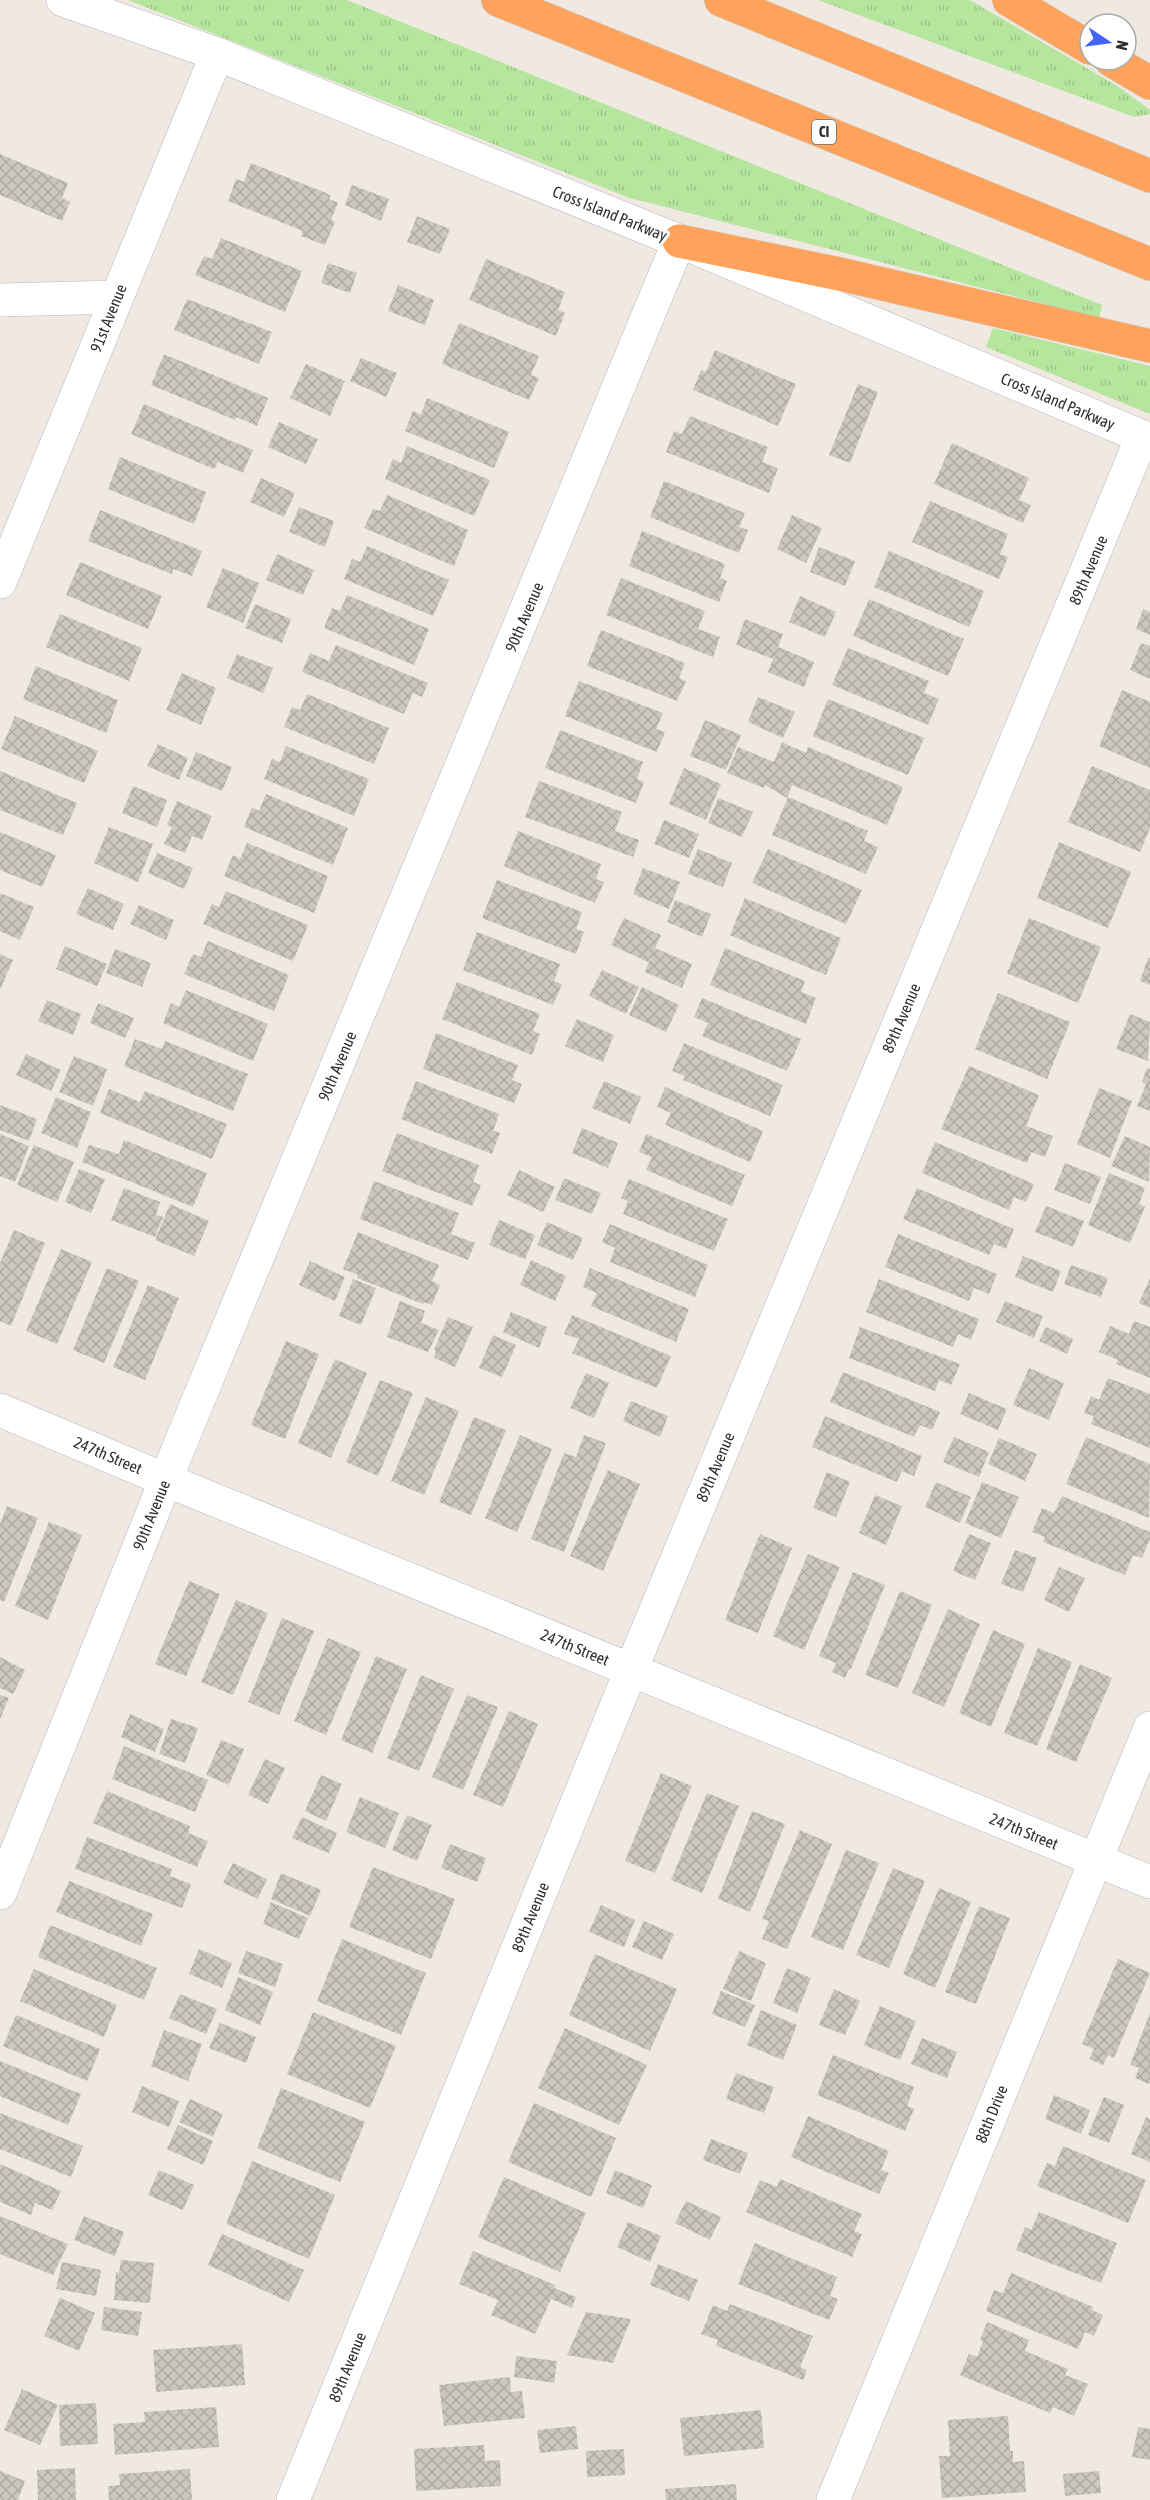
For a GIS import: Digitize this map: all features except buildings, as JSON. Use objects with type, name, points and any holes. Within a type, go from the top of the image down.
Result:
[{"type":"highway","name":"CI","points":[[498,0],[1150,264]]},
{"type":"highway","points":[[721,0],[1150,176]]},
{"type":"highway","points":[[1009,0],[1078,41]]},
{"type":"highway","points":[[1132,72],[1150,82]]},
{"type":"highway","points":[[679,241],[844,275],[1150,346]]},
{"type":"street","name":"Cross Island Parkway","points":[[63,0],[216,54],[679,241],[1146,439]]},
{"type":"street","name":"91st Avenue","points":[[0,582],[216,54]]},
{"type":"street","name":"90th Avenue","points":[[0,1893],[166,1480],[679,241]]},
{"type":"street","points":[[0,300],[117,297]]},
{"type":"street","name":"89th Avenue","points":[[293,2500],[630,1670],[1146,439]]},
{"type":"street","name":"247th Street","points":[[0,1410],[1150,1882]]},
{"type":"street","name":"88th Drive","points":[[833,2500],[1150,1728]]},
{"type":"green space","points":[[128,0],[347,0],[1102,305],[1099,318],[630,198]]},
{"type":"green space","points":[[818,0],[970,0],[1078,63],[1078,72],[1093,72],[1119,87],[1150,110],[1150,114],[1134,117]]},
{"type":"green space","points":[[993,328],[1150,366],[1150,414],[986,347]]}]
